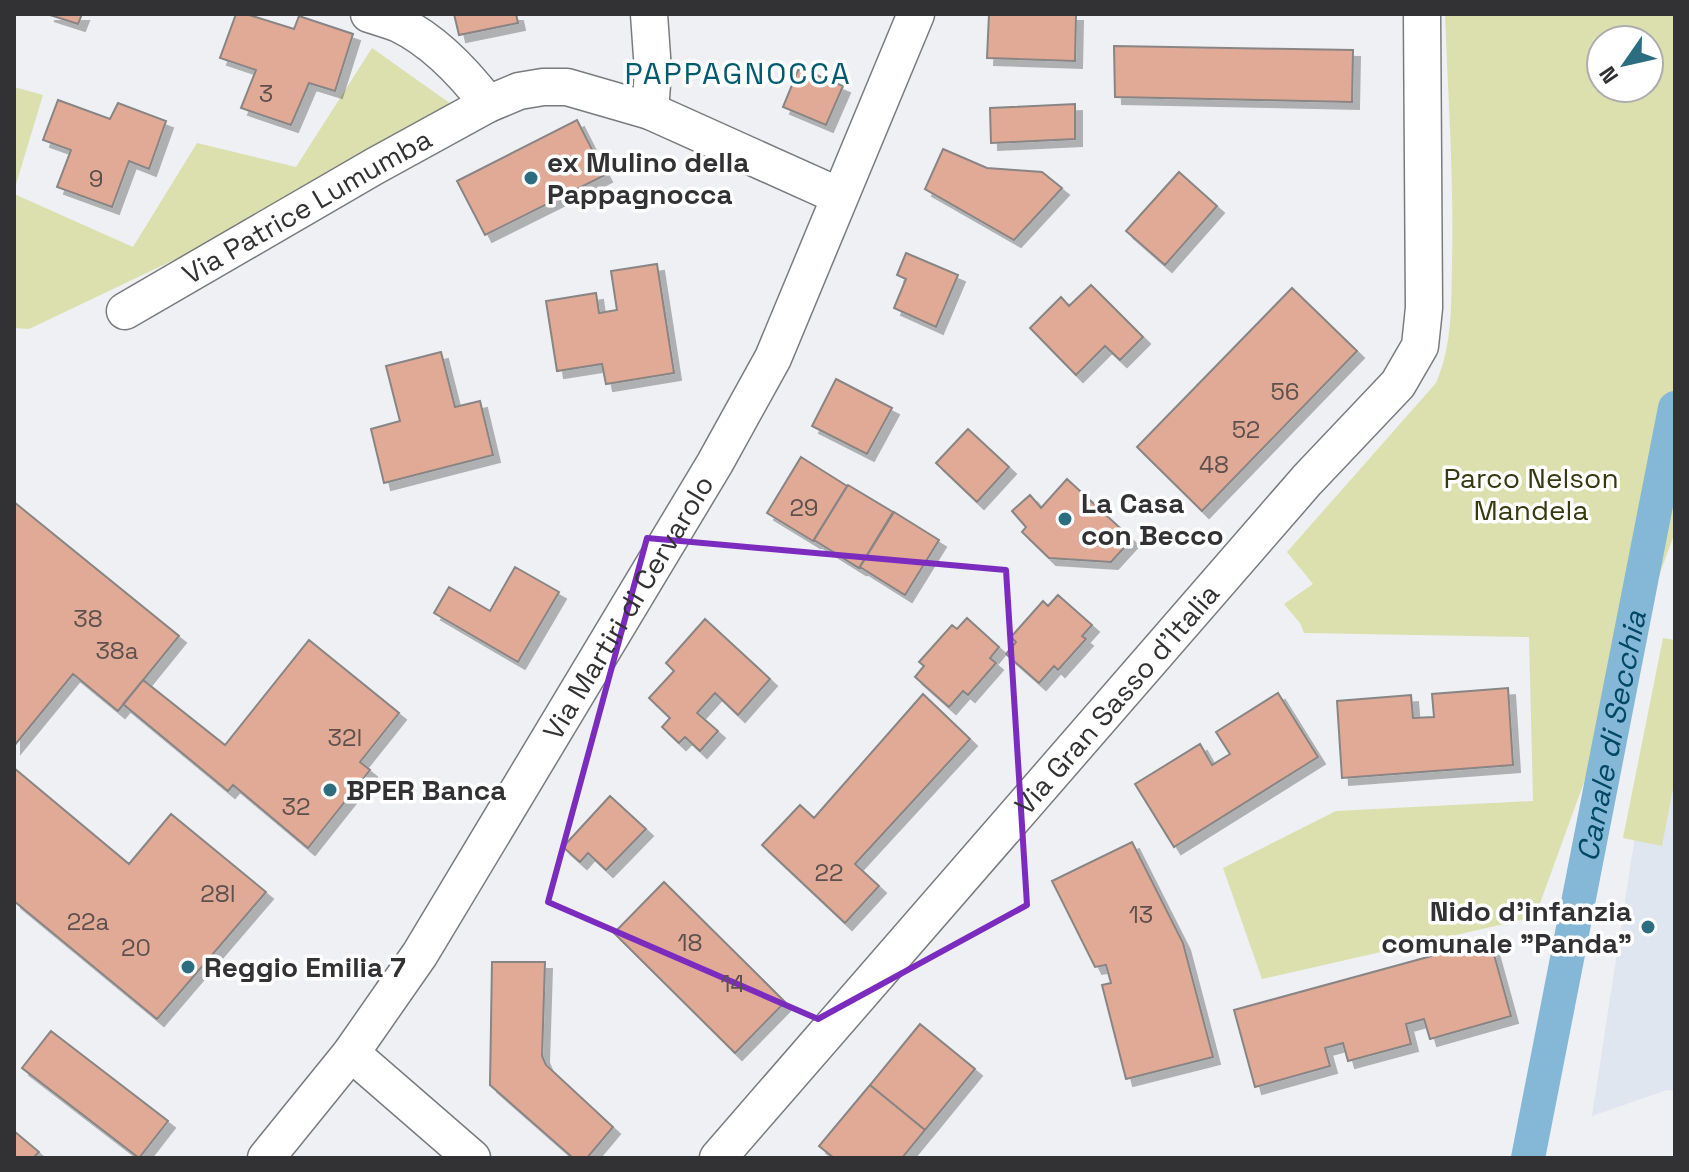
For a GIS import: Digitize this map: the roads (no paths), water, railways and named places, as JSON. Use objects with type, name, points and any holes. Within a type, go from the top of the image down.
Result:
[{"type":"street","points":[[369,14],[399,25],[427,43],[473,84],[488,104]]},
{"type":"street","points":[[649,14],[653,71],[650,111]]},
{"type":"street","name":"Via Martiri di Cervarolo","points":[[266,1158],[351,1053],[420,954],[715,463],[773,358],[916,14]]},
{"type":"street","name":"Via Gran Sasso d'Italia","points":[[718,1158],[1307,480],[1398,384],[1420,346],[1424,308],[1422,14]]},
{"type":"street","name":"Via Patrice Lumumba","points":[[125,311],[488,104],[519,91],[543,87],[567,87],[650,111],[839,196]]},
{"type":"street","points":[[351,1053],[472,1158]]},
{"type":"waterway","name":"Canale di Secchia","points":[[1528,1158],[1675,408]]},
{"type":"place","name":"ex Mulino della Pappagnocca","points":[[531,178]]},
{"type":"place","name":"La Casa con Becco","points":[[1065,519]]},
{"type":"place","name":"BPER Banca","points":[[330,790]]},
{"type":"place","name":"Nido d'infanzia comunale \"Panda\"","points":[[1648,927]]},
{"type":"place","name":"Reggio Emilia 7","points":[[188,967]]},
{"type":"district","name":"PAPPAGNOCCA","points":[[738,73]]},
{"type":"park label","name":"Parco Nelson Mandela","points":[[1531,494]]}]
